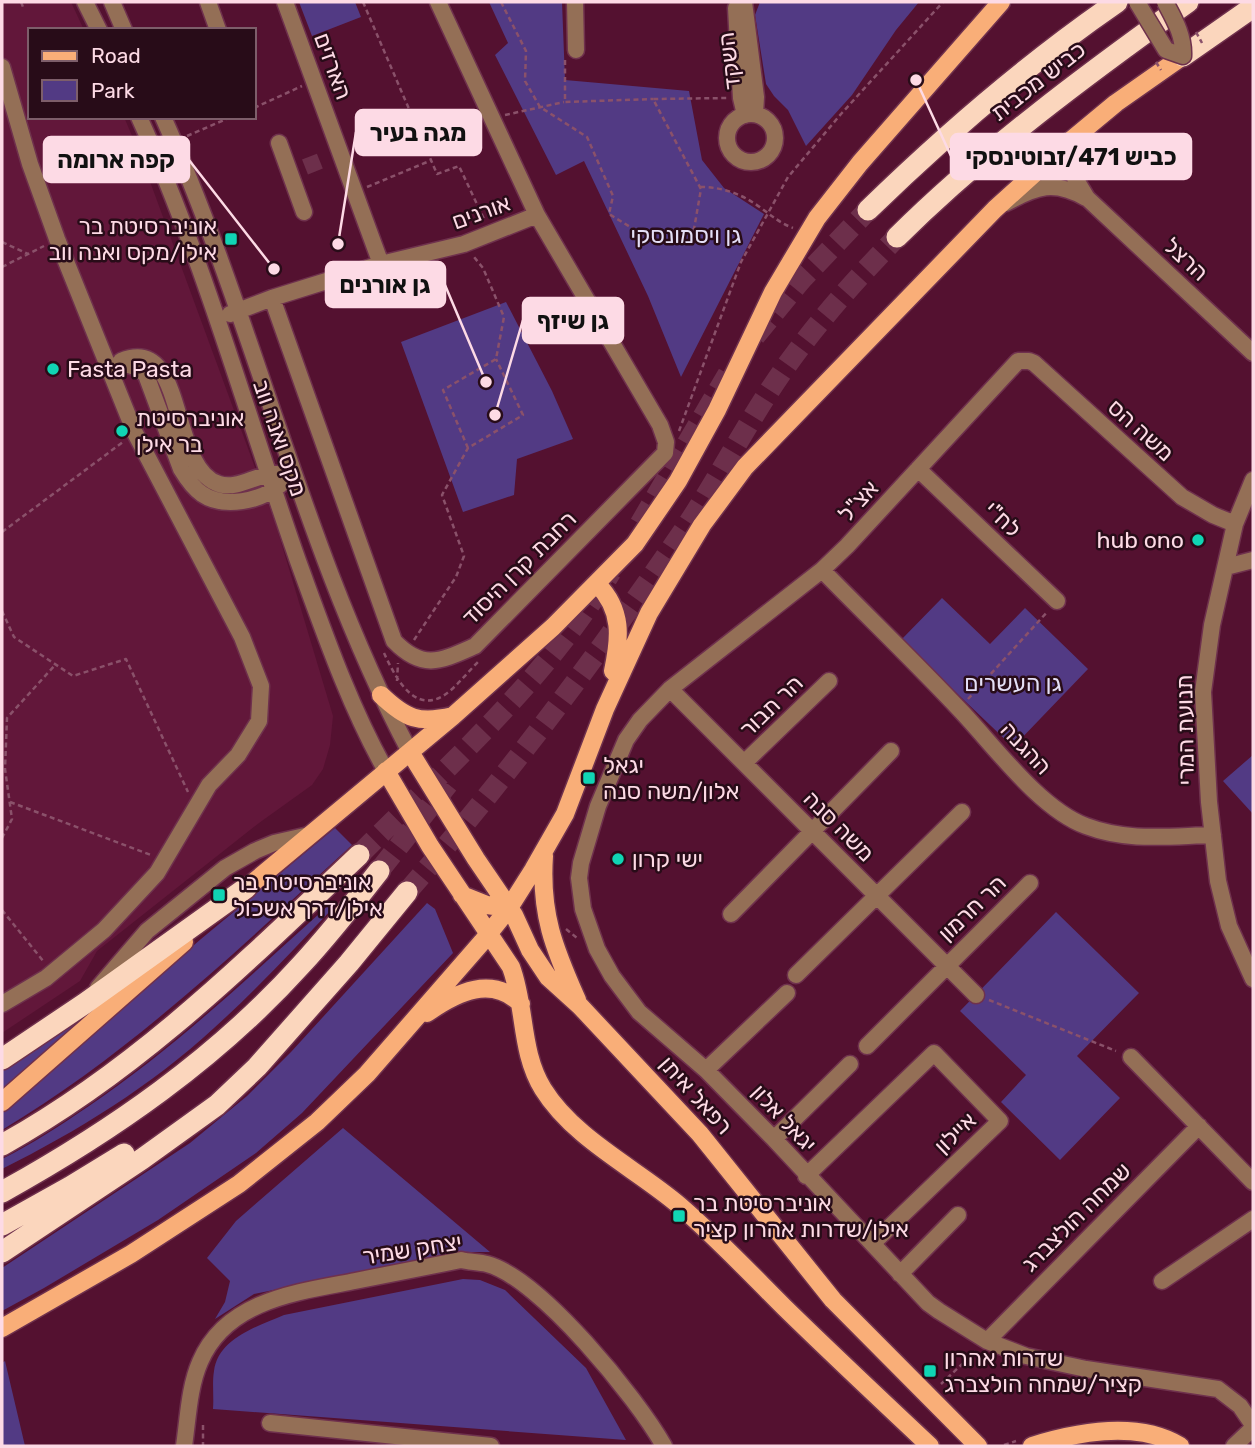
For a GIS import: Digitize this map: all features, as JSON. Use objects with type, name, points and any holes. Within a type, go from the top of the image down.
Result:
[{"type":"highway","name":"כביש מכבית","points":[[868,210],[986,101],[1117,2]]},
{"type":"highway","name":"כביש מכבית","points":[[897,237],[935,199],[1009,136],[1188,2]]},
{"type":"highway","points":[[1183,56],[1253,7]]},
{"type":"highway","points":[[2,1145],[69,1104],[142,1053],[202,1002],[359,855]]},
{"type":"highway","points":[[2,1192],[129,1115],[210,1054],[300,967],[379,871]]},
{"type":"highway","points":[[2,1059],[246,888]]},
{"type":"highway","points":[[2,1252],[142,1159],[217,1105],[257,1068],[407,892]]},
{"type":"highway","points":[[2,1225],[105,1167],[193,1106],[250,1060],[325,990]]},
{"type":"main road","points":[[2,1102],[246,888],[453,716],[553,627],[635,544],[678,481],[717,410],[773,292],[807,233],[860,163],[1001,2]]},
{"type":"main road","points":[[2,1326],[131,1254],[198,1211],[280,1153],[359,1083],[411,1026],[509,908],[545,852],[575,791],[605,709],[649,613],[702,526],[745,467],[995,209],[1116,103],[1183,56]]},
{"type":"main road","points":[[597,584],[616,610],[619,627],[619,646],[605,709]]},
{"type":"main road","points":[[381,695],[394,707],[413,718],[436,720],[453,716]]},
{"type":"main road","name":"רפאל איתן","points":[[410,752],[509,908],[537,962],[700,1134],[833,1300],[978,1446]]},
{"type":"main road","points":[[386,771],[511,967],[522,1004],[526,1046],[533,1071],[561,1114],[680,1206],[930,1446]]},
{"type":"main road","points":[[545,852],[545,911],[558,956],[580,1006]]},
{"type":"main road","points":[[462,894],[487,905],[509,908]]},
{"type":"main road","points":[[411,1026],[452,998],[480,989],[508,992],[522,1004]]},
{"type":"main road","points":[[1032,1446],[1071,1435],[1121,1431],[1152,1435],[1180,1446]]},
{"type":"street","points":[[85,2],[98,28]]},
{"type":"street","points":[[111,2],[123,28]]},
{"type":"street","points":[[208,2],[217,28]]},
{"type":"street","name":"הארזים","points":[[285,2],[314,81],[333,157],[355,193],[381,264]]},
{"type":"street","name":"אורנים","points":[[217,320],[272,298],[381,264],[464,244],[537,215],[438,2]]},
{"type":"street","points":[[570,52],[575,2]]},
{"type":"street","name":"השקד","points":[[736,2],[741,98],[750,115],[756,97],[744,2]]},
{"type":"street","points":[[1138,2],[1166,50],[1183,56],[1182,38],[1165,2]]},
{"type":"street","points":[[2,67],[30,164],[57,239],[135,433],[242,637],[261,685],[259,721],[237,755],[209,786],[157,873],[104,930],[53,972],[2,1004]]},
{"type":"street","name":"מקס ואנה ווב","points":[[140,119],[155,151],[217,320],[267,474],[339,670],[386,771]]},
{"type":"street","name":"מקס ואנה ווב","points":[[164,119],[238,311],[293,474],[341,603],[381,695],[410,752]]},
{"type":"street","points":[[1069,142],[1075,178],[1087,198]]},
{"type":"street","points":[[279,143],[297,170],[304,212]]},
{"type":"street","points":[[995,209],[1021,195],[1052,186],[1072,190],[1087,198]]},
{"type":"street","name":"הרצל","points":[[1087,198],[1253,353]]},
{"type":"street","name":"רחבת קרן היסוד","points":[[406,653],[422,661],[450,657],[475,646],[665,453],[666,442],[660,425],[537,215]]},
{"type":"street","points":[[272,298],[394,641],[406,653]]},
{"type":"street","points":[[109,366],[135,356],[148,358],[156,363],[167,384],[192,456],[208,478],[219,484],[231,485],[267,474],[293,474]]},
{"type":"street","name":"אצ\"ל","points":[[710,657],[822,570],[848,546],[1013,365],[1024,360]]},
{"type":"street","name":"משה הס","points":[[1024,360],[1034,363],[1182,497],[1235,524]]},
{"type":"street","points":[[109,366],[120,363],[129,365],[146,375],[181,469],[190,483],[202,494],[216,500],[245,500],[274,491],[293,474]]},
{"type":"street","name":"לח\"י","points":[[918,470],[1057,601]]},
{"type":"street","name":"תנועת המרי","points":[[1253,480],[1235,524],[1212,625],[1203,692],[1213,835],[1223,902],[1229,926],[1253,979]]},
{"type":"street","points":[[1226,567],[1253,560]]},
{"type":"street","name":"ההגנה","points":[[822,570],[959,709],[1031,787],[1075,821],[1129,836],[1162,838],[1213,835]]},
{"type":"street","name":"יגאל אלון","points":[[710,657],[670,689],[640,720],[626,740],[584,844],[579,878],[585,916],[601,958],[639,1013],[706,1070],[928,1303],[987,1341],[1026,1356],[1218,1389],[1240,1406],[1253,1427]]},
{"type":"street","name":"הר תבור","points":[[744,763],[829,681]]},
{"type":"street","name":"משה סנה","points":[[670,689],[976,995]]},
{"type":"street","points":[[731,914],[891,751]]},
{"type":"street","points":[[796,975],[962,812]]},
{"type":"street","points":[[84,1004],[138,940],[225,868],[245,855],[265,847],[309,835]]},
{"type":"street","name":"הר חרמון","points":[[867,1046],[1030,883]]},
{"type":"street","points":[[706,1070],[787,993]]},
{"type":"street","name":"איילון","points":[[806,1176],[934,1053],[1000,1121],[873,1243]]},
{"type":"street","points":[[1131,1057],[1253,1182]]},
{"type":"street","points":[[774,1139],[850,1064]]},
{"type":"street","name":"שמחה הולצברג","points":[[987,1341],[1199,1126]]},
{"type":"street","points":[[900,1274],[958,1215]]},
{"type":"street","points":[[1162,1281],[1253,1219]]},
{"type":"street","name":"יצחק שמיר","points":[[184,1446],[199,1362],[214,1338],[234,1318],[257,1305],[287,1294],[461,1260],[488,1264],[516,1278],[550,1307],[614,1374],[641,1409],[662,1446]]},
{"type":"street","points":[[270,1423],[491,1446]]},
{"type":"street","points":[[1234,1446],[1253,1427]]},
{"type":"path","points":[[21,2],[23,7]]},
{"type":"path","points":[[363,2],[437,174],[459,166],[491,234]]},
{"type":"path","points":[[501,2],[526,51],[525,81],[540,107],[587,136],[613,196],[609,214],[658,244],[694,229],[701,189],[653,99]]},
{"type":"path","points":[[679,432],[741,262],[788,177],[943,2]]},
{"type":"path","points":[[565,102],[570,52]]},
{"type":"path","points":[[256,107],[314,81]]},
{"type":"path","points":[[492,118],[565,102],[741,98]]},
{"type":"path","points":[[174,142],[226,119]]},
{"type":"path","points":[[355,193],[432,160]]},
{"type":"path","points":[[700,187],[718,187],[742,195],[780,223],[807,233]]},
{"type":"path","points":[[2,267],[57,239]]},
{"type":"path","points":[[2,243],[28,254]]},
{"type":"path","points":[[464,244],[483,268],[504,317],[496,359],[523,415],[468,448],[442,495],[464,556],[456,578],[397,665],[397,682],[407,692],[419,698],[433,699],[449,692],[485,654]]},
{"type":"path","points":[[468,448],[443,390],[496,359]]},
{"type":"path","points":[[2,532],[135,433]]},
{"type":"path","points":[[959,709],[1057,601]]},
{"type":"path","points":[[2,611],[15,636],[73,676],[126,659],[196,808]]},
{"type":"path","points":[[2,838],[12,819],[5,769],[7,718],[56,664]]},
{"type":"path","points":[[10,802],[165,860]]},
{"type":"path","points":[[2,910],[53,972]]},
{"type":"path","points":[[545,911],[601,958]]},
{"type":"path","points":[[976,995],[1131,1057]]},
{"type":"path","points":[[929,1395],[987,1341]]},
{"type":"path","points":[[203,1423],[203,1446]]},
{"type":"shaded area","name":"אוניברסיטת בר אילן","points":[[2,2],[71,2],[83,28],[28,28],[28,119],[125,119],[275,522],[333,716],[330,745],[323,769],[312,785],[259,823],[97,951],[80,981],[2,1033]]},
{"type":"green space","points":[[299,2],[355,2],[361,17],[312,36]]},
{"type":"green space","name":"גן ויסמונסקי","points":[[489,2],[562,2],[565,80],[689,91],[702,160],[724,188],[764,214],[681,377],[648,296],[584,161],[556,175],[495,55],[508,43]]},
{"type":"green space","points":[[760,2],[919,2],[896,30],[852,95],[806,146],[788,110],[766,84],[755,15]]},
{"type":"green space","points":[[506,302],[552,391],[573,439],[517,459],[514,495],[463,512],[401,342]]},
{"type":"green space","name":"גן העשרים","points":[[942,598],[990,644],[1025,608],[1088,669],[1013,747],[901,640]]},
{"type":"green space","points":[[1253,755],[1253,814],[1223,781]]},
{"type":"green space","points":[[335,828],[352,845],[269,922],[141,1032],[50,1100],[2,1130],[2,1110]]},
{"type":"green space","points":[[427,903],[435,909],[453,953],[302,1113],[256,1153],[158,1220],[2,1311],[2,1268],[190,1143],[247,1096],[291,1052]]},
{"type":"green space","points":[[330,904],[334,907],[290,953],[230,1014],[190,1049],[113,1106],[2,1169],[2,1159],[68,1120],[152,1059],[213,1009]]},
{"type":"green space","points":[[1056,912],[1139,993],[1077,1056],[1120,1098],[1060,1160],[1001,1102],[1026,1075],[960,1011]]},
{"type":"green space","points":[[101,998],[106,1003],[2,1091],[2,1068]]},
{"type":"green space","points":[[343,1128],[490,1252],[461,1252],[254,1294],[215,1319],[225,1302],[230,1281],[207,1258],[236,1221]]},
{"type":"green space","points":[[463,1279],[480,1280],[505,1290],[586,1368],[626,1440],[213,1409],[213,1376],[217,1360],[231,1342],[251,1329],[284,1315]]},
{"type":"green space","points":[[5,1361],[25,1446],[2,1446],[2,1363]]},
{"type":"tunnel","points":[[305,167],[325,159]]},
{"type":"tunnel","points":[[755,336],[802,279],[868,210]]},
{"type":"tunnel","points":[[407,892],[517,759],[620,621],[686,527],[787,365],[839,299],[897,237]]},
{"type":"tunnel","points":[[640,524],[728,374]]},
{"type":"tunnel","points":[[359,855],[525,686],[585,612],[611,572]]},
{"type":"tunnel","points":[[379,871],[448,784]]},
{"type":"place","name":"כביש 471/זבוטינסקי","points":[[916,80]]},
{"type":"place","name":"אוניברסיטת בר אילן/מקס ואנה ווב","points":[[231,239]]},
{"type":"place","name":"מגה בעיר","points":[[338,244]]},
{"type":"place","name":"קפה ארומה","points":[[274,269]]},
{"type":"place","name":"Fasta Pasta","points":[[53,369]]},
{"type":"place","name":"גן אורנים","points":[[486,382]]},
{"type":"place","name":"גן שיזף","points":[[495,415]]},
{"type":"place","name":"אוניברסיטת בר אילן","points":[[122,431]]},
{"type":"place","name":"hub ono","points":[[1198,540]]},
{"type":"place","name":"יגאל אלון/משה סנה","points":[[589,778]]},
{"type":"place","name":"ישי קרון","points":[[618,859]]},
{"type":"place","name":"אוניברסיטת בר אילן/דרך אשכול","points":[[219,895]]},
{"type":"place","name":"אוניברסיטת בר אילן/שדרות אהרון קציר","points":[[679,1216]]},
{"type":"place","name":"שדרות אהרון קציר/שמחה הולצברג","points":[[930,1371]]}]
